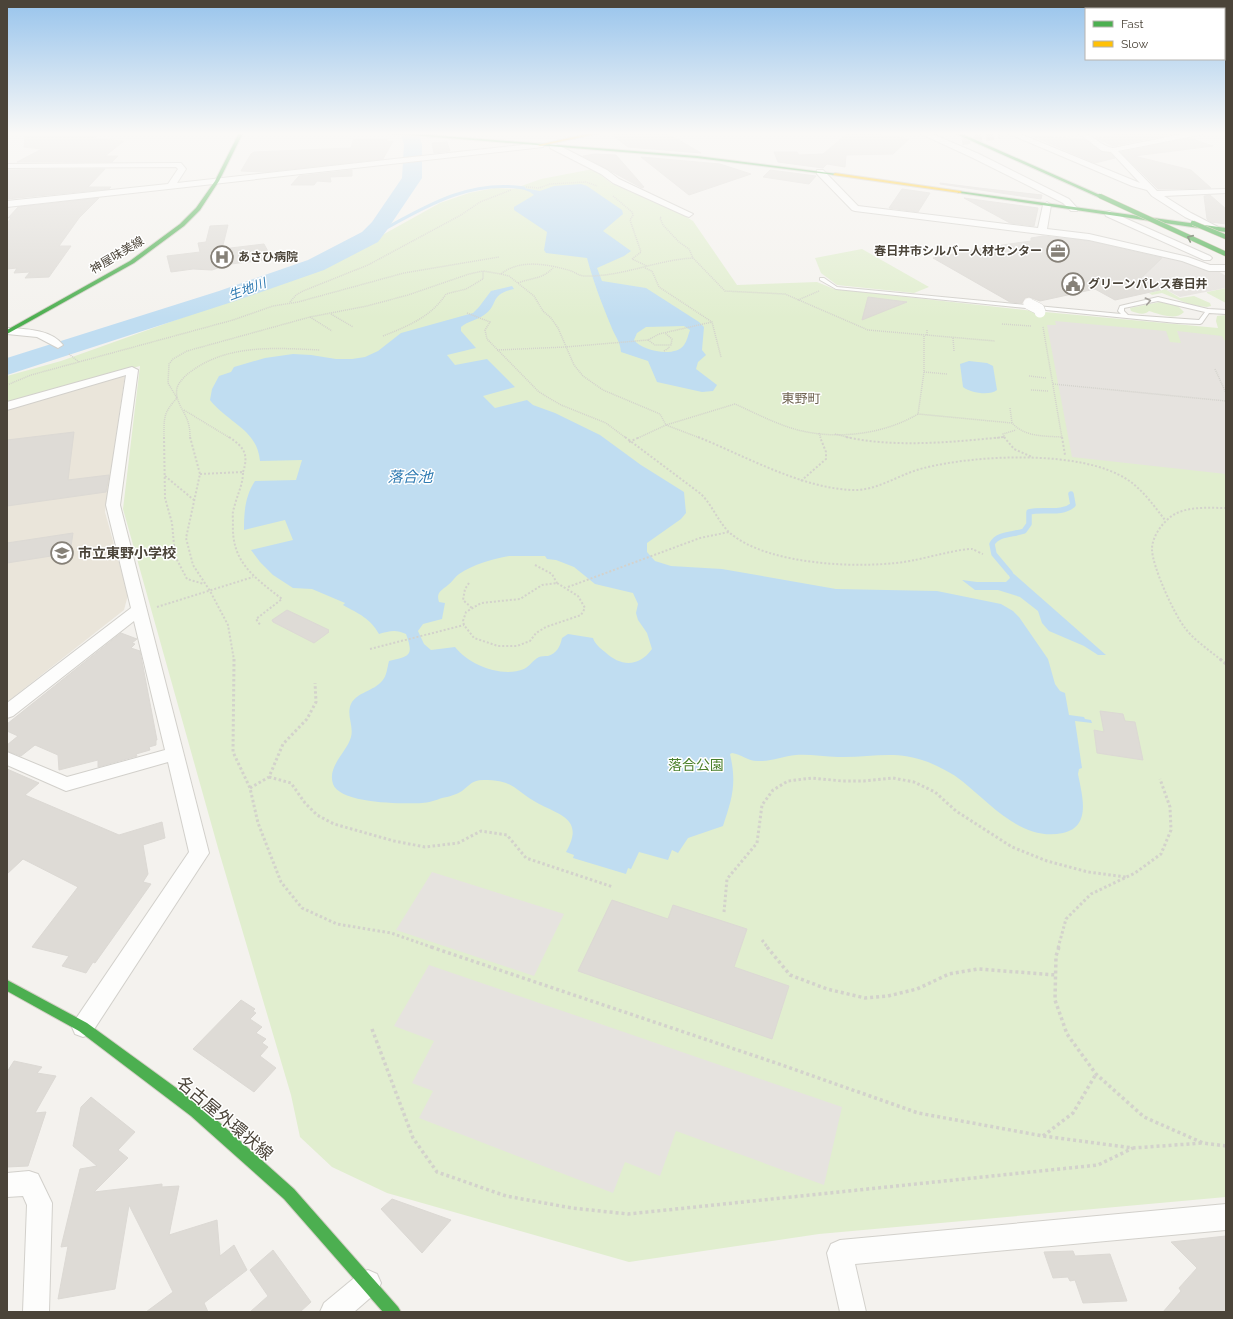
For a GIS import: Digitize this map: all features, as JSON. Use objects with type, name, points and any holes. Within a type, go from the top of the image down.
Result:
[{"type":"main road","name":"神屋味美線","points":[[7,331],[132,262],[182,225],[198,209],[208,195]]},
{"type":"main road","points":[[975,195],[1223,230]]},
{"type":"main road","points":[[1097,195],[1226,254]]},
{"type":"main road","points":[[1226,237],[1158,210],[1226,240]]},
{"type":"main road","name":"名古屋外環状線","points":[[7,985],[84,1027],[196,1111],[289,1194],[393,1312]]},
{"type":"street","points":[[7,204],[93,195]]},
{"type":"street","points":[[646,195],[688,214]]},
{"type":"street","points":[[842,195],[855,208],[1089,237],[1185,259],[1209,268],[1226,268]]},
{"type":"street","points":[[1053,195],[1066,201],[1074,208]]},
{"type":"street","points":[[1156,195],[1188,215],[1223,230]]},
{"type":"street","points":[[1042,231],[1047,205]]},
{"type":"street","points":[[1109,214],[1205,256],[1226,268]]},
{"type":"street","points":[[1029,304],[1044,311]]},
{"type":"street","points":[[7,331],[25,332],[44,336],[58,345]]},
{"type":"street","points":[[7,406],[132,370],[113,505],[199,853],[84,1027]]},
{"type":"street","points":[[7,712],[139,610]]},
{"type":"street","points":[[7,758],[66,784],[174,754]]},
{"type":"street","points":[[7,1185],[29,1183],[40,1203],[36,1312]]},
{"type":"street","points":[[853,1312],[840,1253],[1226,1217]]},
{"type":"street","points":[[333,1312],[368,1283]]},
{"type":"lane","points":[[822,279],[836,288],[1044,311],[1200,322],[1208,311]]},
{"type":"lane","points":[[1126,316],[1120,311],[1122,307],[1158,299],[1208,311],[1226,312]]},
{"type":"path","points":[[290,303],[296,295],[303,291],[368,265],[461,215],[480,202],[499,195]]},
{"type":"path","points":[[611,195],[632,212],[633,215],[630,220],[641,252],[632,259],[648,267]]},
{"type":"path","points":[[666,216],[660,218],[663,225],[679,242],[689,249],[693,258],[725,291],[784,294],[868,330],[995,341]]},
{"type":"path","points":[[7,385],[31,375],[233,320],[247,314],[298,302],[404,273],[499,257]]},
{"type":"path","points":[[501,274],[508,268],[528,263],[535,263],[553,268],[570,270],[583,276],[605,275],[644,268],[675,259],[693,258]]},
{"type":"path","points":[[518,283],[528,279],[545,276],[553,268]]},
{"type":"path","points":[[644,268],[652,271],[659,287],[712,322],[721,356]]},
{"type":"path","points":[[383,336],[426,317],[438,306],[446,294],[471,287],[483,279],[483,271]]},
{"type":"path","points":[[1039,458],[959,461],[909,472],[871,488],[854,490],[801,481],[775,472],[696,436],[666,425],[660,414],[603,390],[583,376],[574,365],[558,328],[551,318],[543,311],[534,296],[509,276],[483,271],[469,274],[408,295],[310,317],[194,349],[173,359],[169,364],[168,383],[177,398],[189,425],[190,439],[200,474],[186,538],[193,565],[210,591],[228,625],[235,664],[233,752],[250,788],[258,823],[281,882],[302,908],[337,924],[391,933],[782,1065],[918,1113],[1043,1136],[1134,1148],[1203,1143],[1226,1146]]},
{"type":"path","points":[[797,300],[833,286]]},
{"type":"path","points":[[1044,311],[1052,323],[1042,322],[1065,455]]},
{"type":"path","points":[[331,313],[353,327]]},
{"type":"path","points":[[467,313],[490,322],[484,327],[487,339],[539,392],[561,405],[606,423],[701,494],[710,503],[729,532],[745,544],[791,559],[821,564],[853,565],[902,563],[953,551],[971,549],[983,554]]},
{"type":"path","points":[[310,317],[332,331]]},
{"type":"path","points":[[497,350],[565,347],[648,340],[659,334],[712,322]]},
{"type":"path","points":[[1002,324],[1036,327]]},
{"type":"path","points":[[927,330],[927,336]]},
{"type":"path","points":[[664,351],[669,348],[673,341],[665,333]]},
{"type":"path","points":[[961,333],[962,339]]},
{"type":"path","points":[[918,414],[924,372],[924,336]]},
{"type":"path","points":[[953,338],[954,351]]},
{"type":"path","points":[[648,340],[650,344],[669,346]]},
{"type":"path","points":[[205,584],[187,579],[175,556],[172,523],[164,498],[164,418],[167,409],[177,398],[177,388],[181,381],[189,373],[203,363],[227,354],[248,349],[279,348],[320,350]]},
{"type":"path","points":[[74,359],[79,362]]},
{"type":"path","points":[[1215,369],[1226,393]]},
{"type":"path","points":[[924,372],[947,374]]},
{"type":"path","points":[[1029,376],[1046,378]]},
{"type":"path","points":[[1053,384],[1226,400]]},
{"type":"path","points":[[1031,390],[1048,392]]},
{"type":"path","points":[[630,442],[666,425],[735,404],[778,424],[806,432],[832,434],[876,431],[909,421],[918,414],[1012,423]]},
{"type":"path","points":[[1010,408],[1012,423],[1016,430]]},
{"type":"path","points":[[183,410],[231,437],[241,445],[247,458],[243,472],[243,482],[233,509],[232,537],[236,552],[253,577],[282,600],[256,619],[261,626]]},
{"type":"path","points":[[1062,438],[1016,430],[1003,434],[1005,442],[1023,455],[1093,467],[1123,477],[1139,490],[1165,520]]},
{"type":"path","points":[[801,481],[826,459],[826,452],[819,433]]},
{"type":"path","points":[[832,434],[855,440],[878,442],[955,441],[1004,438]]},
{"type":"path","points":[[200,474],[243,472]]},
{"type":"path","points":[[164,476],[194,500]]},
{"type":"path","points":[[1226,508],[1191,510],[1175,513],[1165,520],[1152,548],[1165,588],[1184,627],[1212,654],[1226,664]]},
{"type":"path","points":[[568,587],[700,538],[729,532]]},
{"type":"path","points":[[535,565],[550,572],[557,579],[557,583]]},
{"type":"path","points":[[139,610],[210,591],[253,577]]},
{"type":"path","points":[[469,583],[465,589],[463,600],[472,608]]},
{"type":"path","points":[[557,583],[568,587],[584,601],[585,608],[581,615],[546,626],[536,633],[530,641],[517,646],[498,646],[474,638],[464,625],[463,621],[466,612],[481,603],[520,599],[542,585],[557,583]]},
{"type":"path","points":[[370,649],[464,625]]},
{"type":"path","points":[[250,788],[269,777],[283,744],[307,720],[316,702],[315,683]]},
{"type":"path","points":[[269,777],[291,783],[305,803],[317,816],[334,824],[394,841],[425,847],[458,843],[481,832],[507,835],[526,858],[613,887]]},
{"type":"path","points":[[724,912],[727,879],[741,860],[757,843],[762,805],[772,790],[788,781],[812,778],[842,781],[864,781],[893,778],[914,782],[935,792],[956,811],[1012,847],[1047,861],[1088,872],[1126,877]]},
{"type":"path","points":[[1160,779],[1170,807],[1171,830],[1161,854],[1135,873],[1091,894],[1066,919],[1056,956],[1055,1000],[1067,1034],[1096,1074],[1144,1117],[1203,1143]]},
{"type":"path","points":[[762,940],[790,975],[827,989],[865,998],[888,996],[917,989],[949,974],[978,969],[1056,975]]},
{"type":"path","points":[[372,1030],[413,1138],[437,1172],[506,1196],[572,1208],[628,1214],[859,1192],[1098,1165],[1134,1148]]},
{"type":"path","points":[[1043,1136],[1073,1113],[1096,1074]]},
{"type":"shaded area","points":[[1139,249],[1215,269],[1226,276],[1226,288],[1180,297],[1121,266]]},
{"type":"shaded area","points":[[1055,321],[1166,331],[1170,342],[1181,343],[1177,331],[1222,336],[1226,343],[1226,474],[1072,457],[1047,325],[1056,325]]},
{"type":"shaded area","name":"市立東野小学校","points":[[125,375],[105,512],[128,595],[124,610],[7,702],[7,408]]},
{"type":"shaded area","points":[[432,872],[564,914],[534,976],[396,930]]},
{"type":"shaded area","points":[[429,965],[842,1107],[824,1185],[676,1131],[660,1176],[625,1162],[613,1193],[419,1118],[433,1091],[412,1083],[434,1041],[394,1026]]},
{"type":"green space","name":"落合公園","points":[[464,195],[638,195],[680,213],[693,221],[737,285],[817,282],[834,289],[1034,311],[1218,328],[1216,321],[1217,316],[1226,315],[1226,1197],[819,1234],[629,1262],[387,1193],[332,1167],[300,1137],[291,1095],[220,855],[123,509],[140,366],[7,403],[7,376],[61,361],[293,278],[357,249],[440,203]]},
{"type":"green space","points":[[862,249],[929,287],[914,293],[837,285],[821,273],[815,258]]},
{"type":"green space","points":[[1226,288],[1226,303],[1207,293],[1207,292]]},
{"type":"green space","points":[[1165,289],[1180,298],[1194,296],[1210,303],[1211,306],[1191,305],[1162,293],[1152,295],[1149,293]]},
{"type":"green space","points":[[1160,302],[1177,305],[1184,312],[1177,316],[1162,315],[1149,311],[1143,314],[1131,311],[1130,308]]},
{"type":"water","points":[[534,195],[599,195],[622,210],[623,214],[603,231],[631,251],[624,256],[597,268],[602,281],[646,288],[699,322],[704,327],[702,350],[706,355],[698,362],[696,369],[717,385],[713,391],[702,392],[657,382],[648,361],[621,352],[598,292],[587,258],[546,253],[544,250],[547,232],[514,210],[514,207]],"holes":[[[684,326],[690,330],[687,340],[680,349],[666,352],[651,350],[638,344],[634,340],[637,333],[646,327]]]},
{"type":"water","name":"落合池","points":[[512,286],[514,289],[506,291],[497,297],[489,311],[481,317],[461,327],[461,331],[476,348],[447,355],[455,365],[487,359],[515,387],[483,396],[495,408],[527,400],[533,405],[555,413],[600,435],[641,465],[684,492],[686,513],[681,519],[647,543],[647,552],[655,561],[671,566],[722,569],[836,589],[937,591],[1001,604],[1013,611],[1019,617],[1048,659],[1055,684],[1060,691],[1065,693],[1069,715],[1084,717],[1085,719],[1091,720],[1092,723],[1075,721],[1082,768],[1079,769],[1078,774],[1083,800],[1082,817],[1078,824],[1072,830],[1063,833],[1048,834],[1034,832],[1021,827],[996,810],[954,775],[946,770],[916,758],[894,755],[838,757],[801,755],[767,761],[757,761],[732,753],[730,754],[733,783],[729,808],[723,826],[688,838],[678,853],[672,850],[668,860],[639,852],[631,869],[628,868],[626,874],[573,858],[574,855],[566,852],[573,831],[571,824],[560,814],[534,801],[512,786],[501,781],[476,781],[455,794],[422,803],[388,803],[359,799],[347,796],[338,791],[333,784],[332,777],[335,765],[349,743],[351,737],[352,729],[349,712],[351,704],[357,697],[375,687],[384,679],[389,661],[402,658],[408,654],[410,647],[406,634],[399,631],[389,631],[379,634],[368,620],[343,605],[345,603],[312,589],[293,588],[273,575],[260,562],[251,550],[293,540],[285,520],[244,530],[245,511],[249,492],[255,481],[296,480],[302,460],[260,461],[258,450],[248,434],[217,408],[210,400],[212,389],[219,376],[231,372],[234,367],[265,358],[293,354],[336,359],[365,357],[378,351],[401,333],[473,313],[491,291]],"holes":[[[545,556],[547,559],[556,560],[574,567],[595,584],[633,593],[638,604],[636,613],[638,620],[647,633],[652,649],[647,655],[636,662],[623,662],[611,657],[598,646],[593,638],[568,634],[562,638],[559,647],[554,653],[548,656],[539,657],[524,669],[506,672],[496,671],[477,664],[455,647],[431,650],[424,644],[418,631],[423,624],[442,619],[445,603],[439,602],[438,596],[441,590],[459,574],[477,565],[503,557]]]},
{"type":"water","points":[[969,361],[987,363],[993,366],[997,390],[990,393],[980,393],[970,391],[963,387],[960,364]]},
{"type":"water","points":[[1005,567],[1106,655],[1098,655],[1084,646],[1049,631],[1042,623],[1038,611],[1020,597],[998,590],[975,590],[962,580],[977,582],[1006,582],[1010,578],[1004,569]]},
{"type":"building","points":[[7,195],[52,195],[7,199]]},
{"type":"building","points":[[898,195],[929,195],[918,212],[889,208]]},
{"type":"building","points":[[1011,195],[1042,195],[1041,199]]},
{"type":"building","points":[[1210,195],[1226,209],[1226,224],[1211,222],[1207,219],[1204,196]]},
{"type":"building","points":[[99,198],[79,218],[59,246],[71,246],[49,277],[25,278],[30,272],[14,273],[17,268],[7,269],[7,223],[11,218],[8,218],[18,207]]},
{"type":"building","points":[[964,198],[1038,208],[1034,226],[1010,223]]},
{"type":"building","name":"あさひ病院","points":[[228,225],[222,249],[264,244],[272,259],[231,264],[212,270],[193,269],[171,272],[167,256],[200,252],[198,243],[206,242],[210,226]]},
{"type":"building","points":[[1043,236],[1089,241],[1162,258],[1141,278],[1164,289],[1115,300],[1095,289],[1040,301],[1029,297],[1025,298],[1022,303],[1010,302],[933,258],[988,247],[1031,241],[1031,238]]},
{"type":"building","points":[[868,297],[907,302],[862,320]]},
{"type":"building","points":[[74,432],[68,480],[109,475],[106,492],[7,506],[7,440]]},
{"type":"building","points":[[73,533],[70,553],[7,563],[7,543]]},
{"type":"building","points":[[287,610],[329,630],[329,632],[314,643],[273,622],[272,620]]},
{"type":"building","points":[[121,633],[137,639],[132,643],[135,644],[131,648],[140,651],[157,740],[156,745],[149,747],[150,750],[136,754],[137,756],[98,767],[98,760],[59,770],[58,755],[35,745],[21,756],[7,751],[7,745],[18,736],[7,731],[7,724]]},
{"type":"building","points":[[1100,711],[1123,714],[1125,721],[1135,722],[1143,760],[1097,753],[1094,730],[1104,732]]},
{"type":"building","points":[[7,769],[39,783],[25,795],[119,835],[162,822],[165,838],[143,845],[148,874],[143,882],[151,884],[95,963],[93,962],[86,973],[62,966],[69,956],[32,947],[78,887],[23,859],[7,874]]},
{"type":"building","points":[[612,900],[668,919],[673,905],[747,929],[734,967],[789,986],[772,1039],[578,971]]},
{"type":"building","points":[[241,1000],[255,1009],[253,1011],[256,1013],[250,1019],[262,1027],[256,1033],[266,1039],[262,1043],[268,1047],[260,1056],[276,1068],[254,1092],[193,1049]]},
{"type":"building","points":[[14,1061],[42,1067],[37,1073],[56,1076],[35,1113],[46,1112],[28,1166],[7,1167],[7,1072]]},
{"type":"building","points":[[91,1097],[135,1132],[118,1150],[128,1158],[94,1192],[162,1184],[162,1187],[179,1186],[169,1235],[217,1220],[220,1256],[234,1245],[247,1270],[204,1303],[208,1312],[146,1312],[173,1292],[129,1205],[115,1289],[58,1299],[68,1246],[61,1247],[80,1169],[97,1166],[73,1146],[81,1107]]},
{"type":"building","points":[[392,1199],[451,1220],[422,1253],[381,1209]]},
{"type":"building","points":[[1226,1236],[1226,1312],[1163,1312],[1181,1291],[1179,1288],[1197,1268],[1171,1242]]},
{"type":"building","points":[[273,1250],[311,1302],[300,1312],[250,1312],[268,1296],[250,1270]]},
{"type":"building","points":[[1073,1251],[1075,1256],[1110,1254],[1127,1301],[1083,1303],[1075,1280],[1070,1281],[1068,1277],[1053,1278],[1044,1252]]},
{"type":"waterway","name":"生地川","points":[[7,367],[227,296],[316,265],[370,237],[380,226],[401,195]]},
{"type":"waterway","points":[[370,237],[425,207],[456,195]]},
{"type":"waterway","points":[[1010,573],[994,554],[992,544],[995,540],[1002,536],[1024,531],[1029,524],[1029,512],[1057,511],[1073,505],[1071,494]]},
{"type":"traffic: fast","points":[[7,332],[132,262],[182,225],[198,209],[208,195]]},
{"type":"traffic: fast","points":[[978,195],[1226,230]]},
{"type":"traffic: fast","points":[[1100,196],[1226,254]]},
{"type":"traffic: fast","points":[[1193,223],[1226,237]]},
{"type":"traffic: fast","points":[[7,985],[83,1027],[196,1111],[289,1194],[393,1312]]},
{"type":"place","name":"春日井市シルバー人材センター","points":[[1058,251]]},
{"type":"place","name":"あさひ病院","points":[[222,257]]},
{"type":"place","name":"グリーンパレス春日井","points":[[1073,284]]},
{"type":"place","name":"市立東野小学校","points":[[62,553]]},
{"type":"district","name":"東野町","points":[[801,398]]}]
